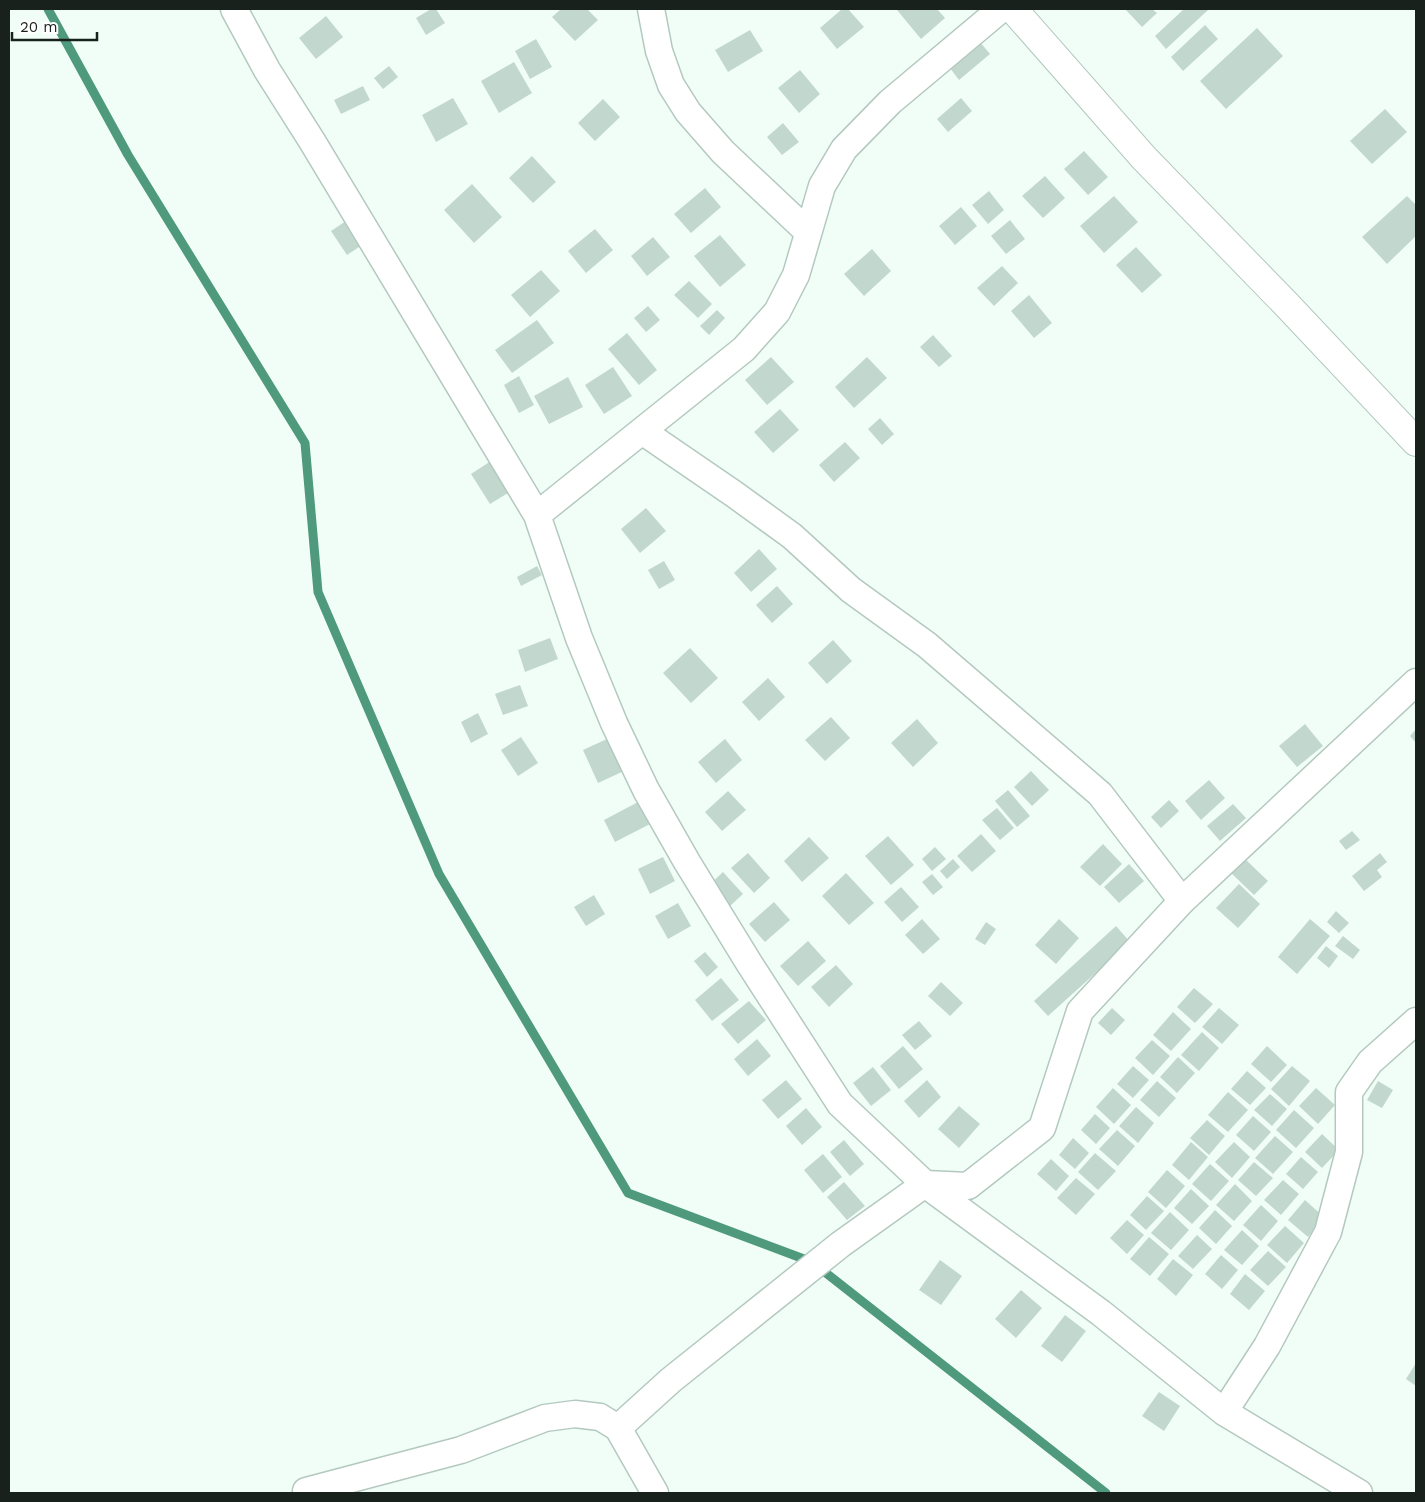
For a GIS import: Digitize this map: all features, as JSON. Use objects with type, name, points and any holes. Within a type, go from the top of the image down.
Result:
[{"type":"highway","points":[[1013,9],[1144,158],[1294,312],[1416,442]]},
{"type":"street","points":[[234,9],[268,70],[538,516],[579,638],[614,723],[646,790],[687,862],[749,963],[840,1104],[925,1184],[1101,1314],[1224,1412],[1359,1493]]},
{"type":"street","points":[[651,9],[660,51],[671,85],[688,112],[723,152],[808,232]]},
{"type":"street","points":[[538,516],[744,349],[777,312],[796,275],[822,186],[844,149],[890,102],[1002,9]]},
{"type":"street","points":[[642,432],[792,536],[851,590],[927,645],[1100,794],[1182,901]]},
{"type":"street","points":[[618,1428],[671,1380],[841,1244],[925,1184],[968,1186],[1042,1128],[1080,1011],[1182,901],[1416,682]]},
{"type":"street","points":[[1224,1412],[1267,1346],[1328,1232],[1349,1152],[1349,1092],[1370,1062],[1416,1021]]},
{"type":"street","points":[[306,1491],[461,1450],[545,1418],[575,1414],[600,1418],[618,1428],[655,1493]]},
{"type":"building","points":[[431,9],[436,9],[445,23],[426,35],[416,18]]},
{"type":"building","points":[[561,9],[587,9],[598,20],[575,41],[552,17]]},
{"type":"building","points":[[842,9],[848,9],[864,27],[837,49],[820,28]]},
{"type":"building","points":[[937,9],[945,18],[921,39],[897,10]]},
{"type":"building","points":[[1125,9],[1152,9],[1157,13],[1142,27]]},
{"type":"building","points":[[1184,9],[1208,10],[1166,49],[1155,36]]},
{"type":"building","points":[[326,16],[343,37],[316,59],[299,38]]},
{"type":"building","points":[[1205,25],[1218,39],[1183,71],[1171,57]]},
{"type":"building","points":[[1257,28],[1283,56],[1226,109],[1200,81]]},
{"type":"building","points":[[750,30],[763,51],[728,72],[715,50]]},
{"type":"building","points":[[536,39],[552,67],[530,79],[515,51]]},
{"type":"building","points":[[980,42],[990,54],[959,80],[950,68]]},
{"type":"building","points":[[514,62],[532,93],[499,113],[481,81]]},
{"type":"building","points":[[389,66],[398,77],[383,89],[374,78]]},
{"type":"building","points":[[800,70],[820,94],[799,113],[778,88]]},
{"type":"building","points":[[363,86],[370,100],[341,114],[334,100]]},
{"type":"building","points":[[453,98],[468,124],[436,142],[422,115]]},
{"type":"building","points":[[961,98],[972,111],[948,132],[937,119]]},
{"type":"building","points":[[603,99],[620,117],[595,141],[578,123]]},
{"type":"building","points":[[1385,109],[1407,132],[1372,164],[1350,141]]},
{"type":"building","points":[[783,123],[799,142],[782,155],[767,137]]},
{"type":"building","points":[[1084,151],[1108,177],[1088,195],[1064,169]]},
{"type":"building","points":[[532,156],[556,182],[533,203],[509,178]]},
{"type":"building","points":[[1045,176],[1065,198],[1043,218],[1022,196]]},
{"type":"building","points":[[472,184],[502,217],[474,243],[444,210]]},
{"type":"building","points":[[705,188],[721,207],[691,233],[674,214]]},
{"type":"building","points":[[989,191],[1004,210],[988,224],[972,205]]},
{"type":"building","points":[[1114,196],[1138,222],[1104,253],[1080,226]]},
{"type":"building","points":[[1407,196],[1416,205],[1416,236],[1387,264],[1362,237]]},
{"type":"building","points":[[961,207],[977,226],[955,245],[939,226]]},
{"type":"building","points":[[349,219],[365,243],[347,255],[331,231]]},
{"type":"building","points":[[1010,220],[1025,239],[1006,254],[991,236]]},
{"type":"building","points":[[595,229],[613,250],[586,273],[568,251]]},
{"type":"building","points":[[720,235],[746,265],[720,287],[694,256]]},
{"type":"building","points":[[653,237],[670,257],[647,276],[631,256]]},
{"type":"building","points":[[1136,247],[1162,275],[1142,293],[1116,265]]},
{"type":"building","points":[[872,249],[891,271],[864,296],[844,274]]},
{"type":"building","points":[[1002,266],[1018,283],[994,306],[977,288]]},
{"type":"building","points":[[541,270],[560,291],[530,317],[511,295]]},
{"type":"building","points":[[689,281],[712,304],[698,318],[674,295]]},
{"type":"building","points":[[1029,295],[1052,323],[1034,338],[1011,311]]},
{"type":"building","points":[[648,306],[660,320],[646,332],[634,318]]},
{"type":"building","points":[[717,310],[725,318],[709,335],[700,326]]},
{"type":"building","points":[[537,320],[554,343],[512,373],[495,350]]},
{"type":"building","points":[[627,333],[657,370],[639,385],[608,349]]},
{"type":"building","points":[[933,335],[952,356],[939,367],[920,347]]},
{"type":"building","points":[[771,357],[794,382],[767,405],[745,380]]},
{"type":"building","points":[[867,357],[887,378],[854,408],[835,387]]},
{"type":"building","points":[[613,367],[632,396],[604,414],[585,385]]},
{"type":"building","points":[[519,376],[534,405],[519,413],[504,385]]},
{"type":"building","points":[[568,377],[583,407],[549,424],[534,396]]},
{"type":"building","points":[[780,409],[799,430],[773,453],[754,432]]},
{"type":"building","points":[[880,418],[894,434],[882,445],[868,429]]},
{"type":"building","points":[[845,442],[860,458],[834,482],[819,465]]},
{"type":"building","points":[[497,457],[516,488],[490,504],[471,474]]},
{"type":"building","points":[[646,508],[666,531],[640,553],[621,529]]},
{"type":"building","points":[[759,549],[777,569],[751,592],[734,573]]},
{"type":"building","points":[[664,561],[675,580],[659,589],[648,570]]},
{"type":"building","points":[[537,566],[542,575],[521,586],[517,577]]},
{"type":"building","points":[[777,586],[793,604],[772,623],[756,605]]},
{"type":"building","points":[[550,638],[558,659],[525,672],[518,650]]},
{"type":"building","points":[[833,640],[852,661],[827,684],[808,663]]},
{"type":"building","points":[[690,648],[718,678],[691,703],[663,673]]},
{"type":"building","points":[[768,678],[785,697],[759,721],[742,702]]},
{"type":"building","points":[[520,685],[528,706],[503,715],[495,694]]},
{"type":"building","points":[[478,713],[488,734],[471,743],[461,722]]},
{"type":"building","points":[[831,717],[850,738],[825,761],[805,740]]},
{"type":"building","points":[[917,719],[938,743],[913,767],[891,743]]},
{"type":"building","points":[[1305,724],[1323,746],[1297,767],[1279,746]]},
{"type":"building","points":[[1416,729],[1416,743],[1410,736]]},
{"type":"building","points":[[521,737],[538,763],[518,776],[501,750]]},
{"type":"building","points":[[609,738],[624,771],[598,783],[583,750]]},
{"type":"building","points":[[725,739],[742,760],[716,783],[698,762]]},
{"type":"building","points":[[1031,771],[1049,790],[1032,806],[1014,787]]},
{"type":"building","points":[[1209,780],[1225,798],[1201,820],[1185,801]]},
{"type":"building","points":[[1008,790],[1030,816],[1017,827],[995,801]]},
{"type":"building","points":[[728,791],[746,810],[722,831],[705,812]]},
{"type":"building","points":[[1169,800],[1179,811],[1161,828],[1151,817]]},
{"type":"building","points":[[638,802],[650,824],[615,842],[604,820]]},
{"type":"building","points":[[1233,804],[1246,818],[1220,841],[1207,826]]},
{"type":"building","points":[[997,808],[1014,828],[1000,840],[982,820]]},
{"type":"building","points":[[1352,831],[1360,840],[1346,850],[1339,841]]},
{"type":"building","points":[[981,834],[996,851],[972,872],[957,856]]},
{"type":"building","points":[[888,836],[914,865],[891,885],[865,856]]},
{"type":"building","points":[[809,837],[829,858],[802,882],[784,861]]},
{"type":"building","points":[[1103,844],[1122,864],[1100,886],[1080,867]]},
{"type":"building","points":[[935,847],[946,859],[932,871],[922,859]]},
{"type":"building","points":[[748,853],[770,878],[754,893],[731,868]]},
{"type":"building","points":[[1380,853],[1387,862],[1377,870],[1382,877],[1364,891],[1352,876]]},
{"type":"building","points":[[1242,856],[1268,881],[1254,895],[1228,870]]},
{"type":"building","points":[[663,857],[675,881],[650,894],[638,869]]},
{"type":"building","points":[[953,859],[960,867],[947,879],[940,871]]},
{"type":"building","points":[[1129,864],[1144,881],[1119,903],[1104,887]]},
{"type":"building","points":[[723,872],[743,894],[729,907],[709,885]]},
{"type":"building","points":[[846,873],[874,903],[849,925],[822,896]]},
{"type":"building","points":[[932,874],[943,887],[933,895],[922,882]]},
{"type":"building","points":[[1239,884],[1260,904],[1238,928],[1216,908]]},
{"type":"building","points":[[901,887],[919,907],[902,922],[884,902]]},
{"type":"building","points":[[594,895],[605,914],[586,926],[574,907]]},
{"type":"building","points":[[774,902],[790,920],[765,942],[749,924]]},
{"type":"building","points":[[678,903],[691,926],[668,939],[655,916]]},
{"type":"building","points":[[1336,911],[1349,923],[1339,933],[1327,922]]},
{"type":"building","points":[[922,919],[940,939],[923,954],[905,935]]},
{"type":"building","points":[[1059,919],[1079,938],[1056,964],[1035,945]]},
{"type":"building","points":[[1310,919],[1330,936],[1297,974],[1278,957]]},
{"type":"building","points":[[986,922],[996,929],[985,945],[975,939]]},
{"type":"building","points":[[1116,926],[1130,942],[1048,1016],[1034,1001]]},
{"type":"building","points":[[1343,936],[1360,950],[1353,959],[1335,946]]},
{"type":"building","points":[[808,941],[826,961],[798,986],[780,966]]},
{"type":"building","points":[[1326,946],[1338,956],[1329,968],[1317,958]]},
{"type":"building","points":[[705,952],[718,967],[707,977],[694,961]]},
{"type":"building","points":[[836,965],[853,984],[829,1007],[811,987]]},
{"type":"building","points":[[721,978],[739,1000],[712,1021],[695,1000]]},
{"type":"building","points":[[941,982],[963,1003],[950,1016],[928,996]]},
{"type":"building","points":[[1194,988],[1213,1004],[1195,1023],[1177,1007]]},
{"type":"building","points":[[749,1001],[766,1020],[738,1044],[721,1024]]},
{"type":"building","points":[[1112,1008],[1125,1020],[1111,1035],[1098,1023]]},
{"type":"building","points":[[1219,1008],[1239,1025],[1222,1044],[1202,1027]]},
{"type":"building","points":[[1173,1012],[1191,1029],[1171,1051],[1153,1035]]},
{"type":"building","points":[[919,1021],[932,1036],[915,1050],[902,1035]]},
{"type":"building","points":[[1202,1032],[1219,1048],[1199,1071],[1181,1055]]},
{"type":"building","points":[[757,1039],[771,1056],[748,1076],[734,1059]]},
{"type":"building","points":[[1152,1040],[1170,1056],[1153,1075],[1135,1058]]},
{"type":"building","points":[[903,1046],[923,1069],[899,1089],[880,1066]]},
{"type":"building","points":[[1267,1046],[1287,1065],[1271,1082],[1251,1064]]},
{"type":"building","points":[[1178,1057],[1195,1073],[1177,1093],[1160,1077]]},
{"type":"building","points":[[1133,1066],[1149,1080],[1133,1098],[1117,1084]]},
{"type":"building","points":[[1292,1066],[1310,1081],[1289,1106],[1271,1089]]},
{"type":"building","points":[[873,1067],[891,1090],[871,1106],[853,1083]]},
{"type":"building","points":[[1247,1071],[1266,1088],[1250,1105],[1231,1089]]},
{"type":"building","points":[[786,1080],[802,1099],[778,1119],[762,1100]]},
{"type":"building","points":[[927,1080],[941,1097],[919,1118],[904,1101]]},
{"type":"building","points":[[1157,1081],[1176,1098],[1159,1117],[1140,1100]]},
{"type":"building","points":[[1378,1081],[1393,1090],[1382,1108],[1367,1100]]},
{"type":"building","points":[[1113,1088],[1131,1105],[1114,1124],[1096,1107]]},
{"type":"building","points":[[1316,1088],[1335,1105],[1318,1124],[1299,1106]]},
{"type":"building","points":[[1228,1092],[1248,1110],[1228,1132],[1208,1115]]},
{"type":"building","points":[[1270,1094],[1287,1109],[1272,1126],[1254,1110]]},
{"type":"building","points":[[959,1106],[980,1124],[959,1148],[938,1129]]},
{"type":"building","points":[[1136,1107],[1154,1123],[1138,1143],[1119,1126]]},
{"type":"building","points":[[806,1108],[822,1127],[802,1145],[786,1126]]},
{"type":"building","points":[[1294,1110],[1314,1128],[1296,1148],[1276,1130]]},
{"type":"building","points":[[1095,1114],[1110,1128],[1096,1144],[1081,1130]]},
{"type":"building","points":[[1253,1116],[1271,1132],[1254,1151],[1236,1135]]},
{"type":"building","points":[[1207,1120],[1225,1136],[1209,1155],[1190,1138]]},
{"type":"building","points":[[1117,1130],[1135,1146],[1118,1166],[1099,1149]]},
{"type":"building","points":[[1322,1134],[1339,1150],[1322,1168],[1305,1152]]},
{"type":"building","points":[[1275,1136],[1293,1152],[1273,1174],[1255,1158]]},
{"type":"building","points":[[1073,1138],[1089,1153],[1075,1169],[1059,1155]]},
{"type":"building","points":[[844,1140],[864,1164],[850,1176],[830,1152]]},
{"type":"building","points":[[1191,1142],[1208,1157],[1189,1180],[1172,1165]]},
{"type":"building","points":[[1234,1142],[1250,1157],[1232,1178],[1215,1162]]},
{"type":"building","points":[[1095,1153],[1116,1171],[1098,1190],[1078,1172]]},
{"type":"building","points":[[823,1154],[842,1177],[823,1193],[804,1170]]},
{"type":"building","points":[[1301,1157],[1318,1172],[1303,1189],[1286,1174]]},
{"type":"building","points":[[1051,1159],[1069,1176],[1056,1191],[1037,1174]]},
{"type":"building","points":[[1254,1162],[1273,1178],[1256,1196],[1238,1180]]},
{"type":"building","points":[[1210,1164],[1229,1181],[1211,1201],[1192,1184]]},
{"type":"building","points":[[1167,1170],[1185,1186],[1166,1208],[1148,1192]]},
{"type":"building","points":[[1076,1178],[1095,1194],[1076,1215],[1057,1198]]},
{"type":"building","points":[[1283,1180],[1299,1194],[1281,1215],[1264,1200]]},
{"type":"building","points":[[844,1182],[865,1206],[847,1220],[827,1197]]},
{"type":"building","points":[[1235,1184],[1252,1201],[1234,1221],[1216,1205]]},
{"type":"building","points":[[1191,1189],[1209,1206],[1192,1224],[1174,1208]]},
{"type":"building","points":[[1147,1196],[1164,1211],[1146,1230],[1130,1215]]},
{"type":"building","points":[[1305,1200],[1325,1218],[1308,1237],[1288,1220]]},
{"type":"building","points":[[1261,1205],[1278,1221],[1261,1241],[1243,1225]]},
{"type":"building","points":[[1215,1210],[1232,1226],[1216,1244],[1199,1228]]},
{"type":"building","points":[[1170,1212],[1189,1230],[1171,1250],[1151,1233]]},
{"type":"building","points":[[1127,1220],[1144,1235],[1127,1254],[1110,1238]]},
{"type":"building","points":[[1285,1226],[1304,1243],[1287,1263],[1267,1245]]},
{"type":"building","points":[[1242,1230],[1259,1246],[1242,1265],[1224,1250]]},
{"type":"building","points":[[1197,1235],[1212,1249],[1193,1269],[1178,1256]]},
{"type":"building","points":[[1149,1237],[1169,1254],[1150,1276],[1130,1259]]},
{"type":"building","points":[[1268,1251],[1286,1267],[1268,1286],[1250,1270]]},
{"type":"building","points":[[1221,1255],[1238,1270],[1222,1289],[1205,1274]]},
{"type":"building","points":[[1173,1259],[1193,1275],[1176,1296],[1157,1279]]},
{"type":"building","points":[[940,1260],[962,1276],[941,1305],[919,1290]]},
{"type":"building","points":[[1245,1274],[1265,1291],[1249,1310],[1230,1294]]},
{"type":"building","points":[[1021,1290],[1042,1308],[1016,1338],[995,1319]]},
{"type":"building","points":[[1065,1315],[1086,1331],[1062,1362],[1041,1346]]},
{"type":"building","points":[[1416,1363],[1416,1386],[1406,1379]]},
{"type":"building","points":[[1159,1392],[1180,1406],[1164,1431],[1142,1416]]},
{"type":"waterway","points":[[48,9],[128,155],[305,443],[318,592],[439,874],[628,1193],[812,1262],[1106,1493]]}]
